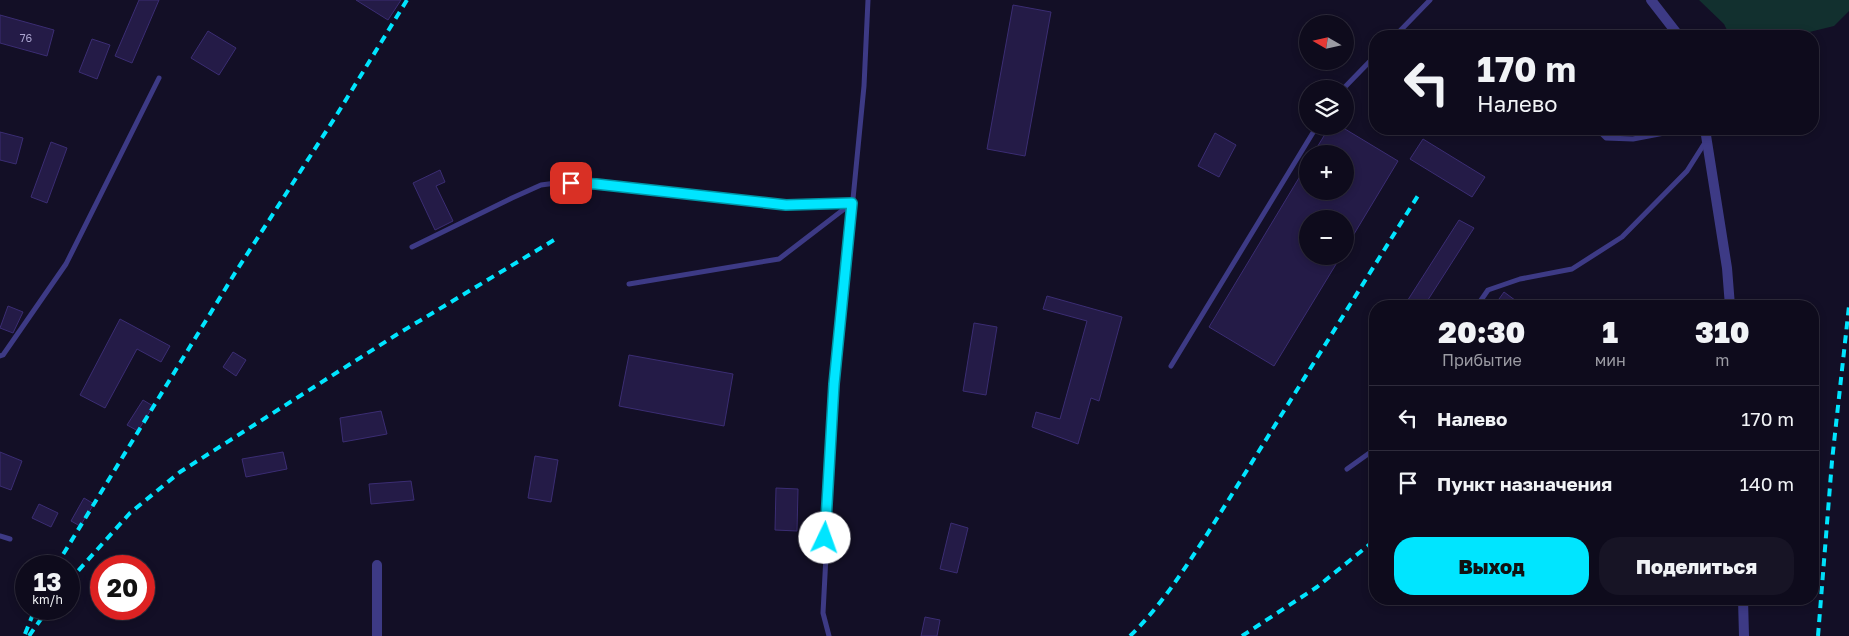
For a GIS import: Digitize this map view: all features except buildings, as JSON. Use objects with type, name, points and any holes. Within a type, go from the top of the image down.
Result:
[{"type":"street","points":[[1651,0],[1674,30]]},
{"type":"street","points":[[1706,135],[1727,268],[1730,300]]},
{"type":"street","points":[[377,566],[377,636]]},
{"type":"street","points":[[1744,605],[1744,636]]},
{"type":"lane","points":[[829,636],[823,613],[834,384],[864,86],[868,0]]},
{"type":"lane","points":[[1401,30],[1430,0]]},
{"type":"lane","points":[[1352,80],[1369,62]]},
{"type":"lane","points":[[0,356],[3,355],[66,264],[159,78]]},
{"type":"lane","points":[[1170,366],[1311,135]]},
{"type":"lane","points":[[1603,135],[1606,138],[1633,139],[1654,135]]},
{"type":"lane","points":[[1481,300],[1488,290],[1520,279],[1572,269],[1622,237],[1687,171],[1706,140]]},
{"type":"lane","points":[[412,247],[541,185],[556,183],[596,184],[786,205],[852,203]]},
{"type":"lane","points":[[630,284],[779,259],[852,203]]},
{"type":"lane","points":[[1347,469],[1369,453]]},
{"type":"lane","points":[[0,536],[10,539]]},
{"type":"green space","points":[[1699,0],[1849,0],[1849,11],[1834,26],[1818,30],[1727,30],[1724,24]]},
{"type":"railway","points":[[63,555],[235,273],[336,116],[407,0]]},
{"type":"railway","points":[[1130,636],[1162,600],[1206,536],[1419,194]]},
{"type":"railway","points":[[80,569],[130,513],[180,472],[396,335],[559,237]]},
{"type":"railway","points":[[1818,636],[1832,461],[1849,306]]},
{"type":"railway","points":[[1242,636],[1317,587],[1369,545]]},
{"type":"railway","points":[[25,634],[31,620]]},
{"type":"railway","points":[[29,636],[40,620]]},
{"type":"route","points":[[571,183],[596,184],[786,205],[852,203],[834,384],[825,538]]}]
